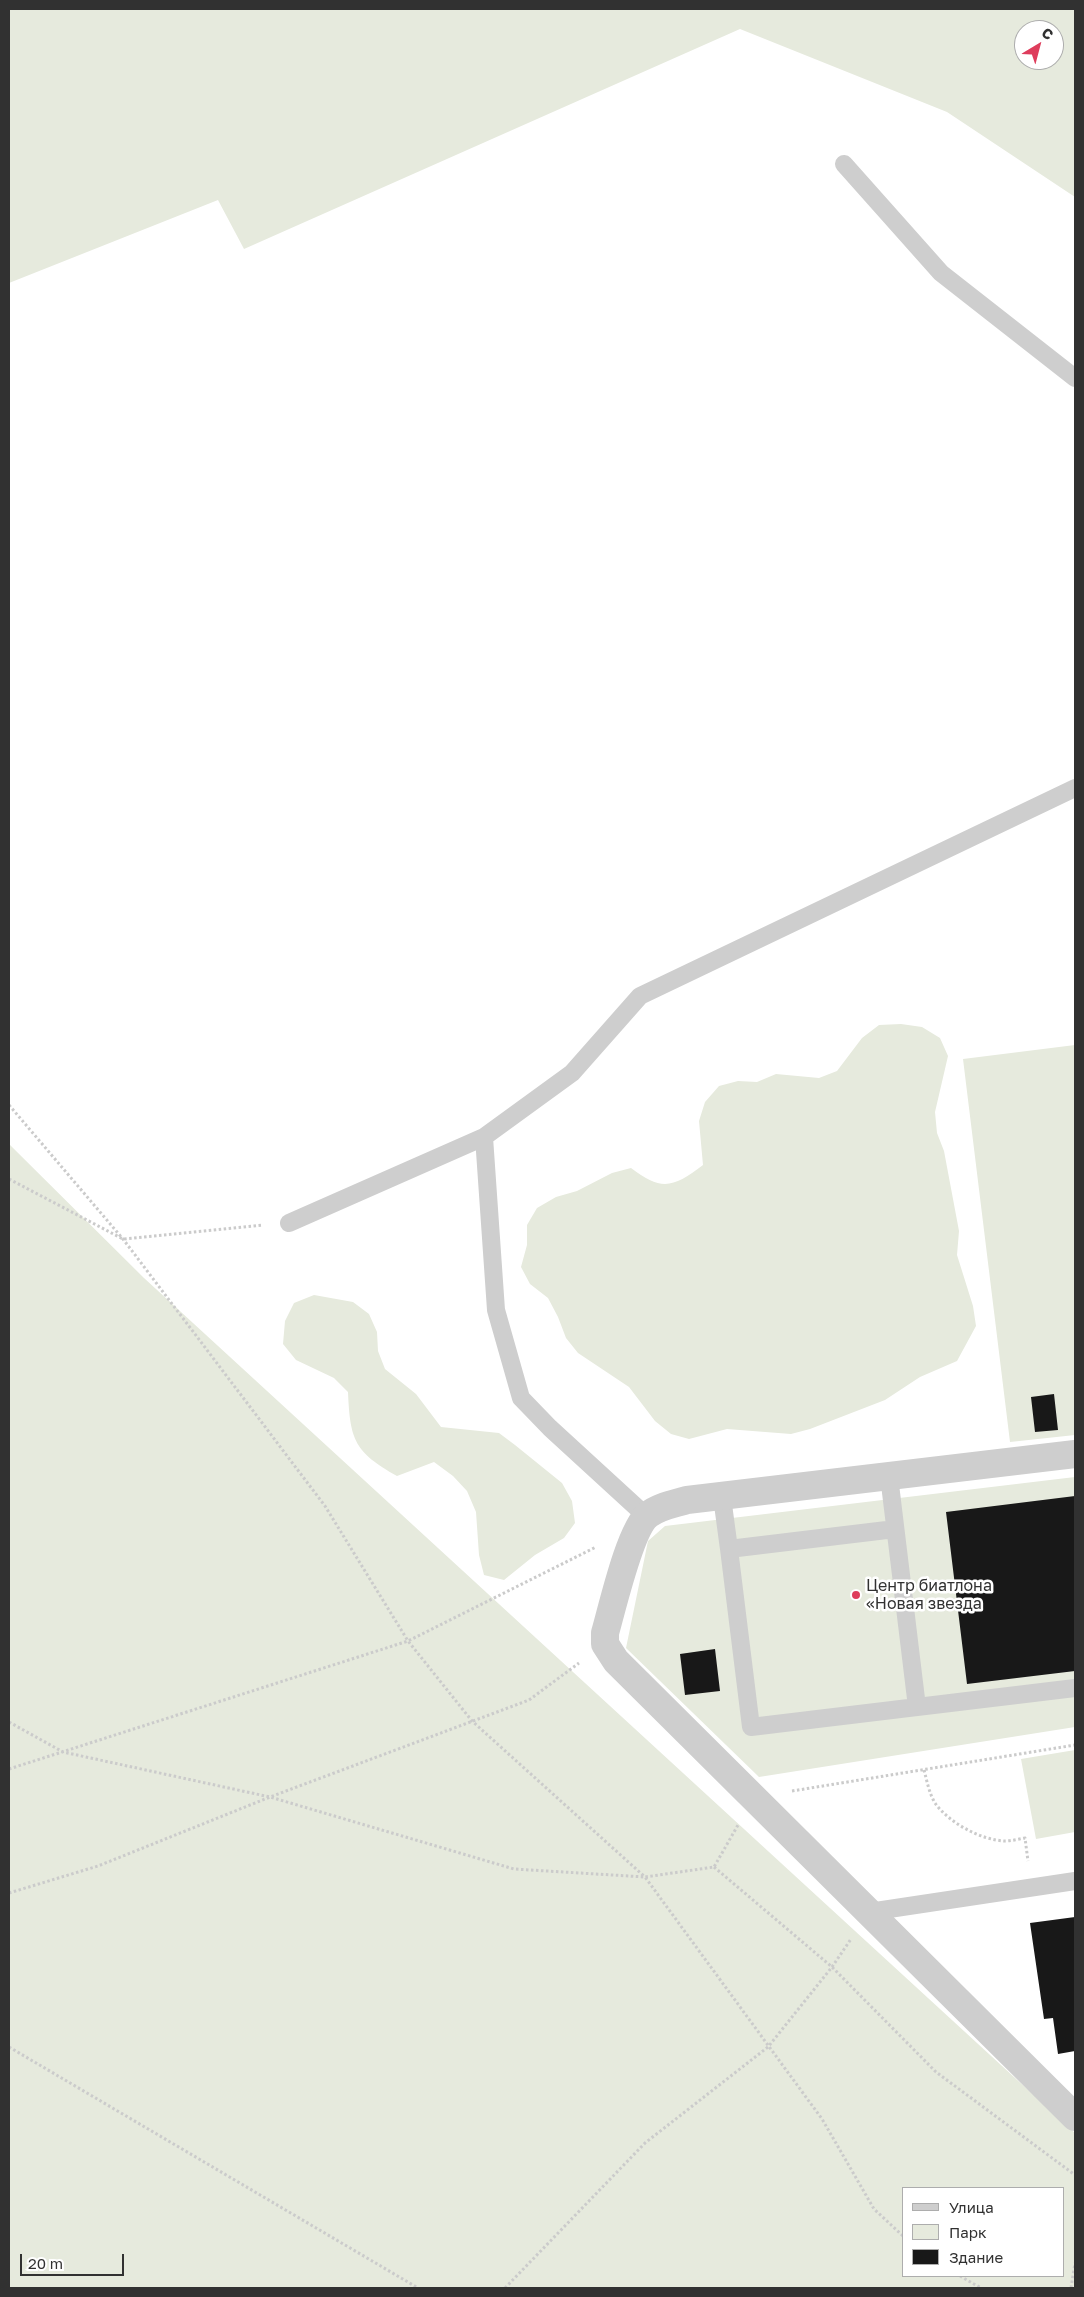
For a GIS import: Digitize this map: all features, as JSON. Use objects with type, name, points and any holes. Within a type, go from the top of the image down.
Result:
[{"type":"street","points":[[1075,1454],[687,1500],[659,1509],[646,1516],[630,1548],[605,1633],[605,1644],[616,1661],[1075,2117]]},
{"type":"lane","points":[[844,164],[941,273],[1075,378]]},
{"type":"lane","points":[[289,1223],[484,1137],[572,1074],[640,996],[1075,788]]},
{"type":"lane","points":[[484,1137],[496,1310],[521,1398],[550,1428],[646,1516]]},
{"type":"lane","points":[[889,1476],[917,1707]]},
{"type":"lane","points":[[722,1496],[751,1727],[1075,1688]]},
{"type":"lane","points":[[729,1548],[895,1529]]},
{"type":"lane","points":[[869,1912],[1075,1881]]},
{"type":"path","points":[[9,1105],[123,1239],[325,1506],[408,1641],[472,1722],[645,1877],[822,2120],[874,2209],[902,2235]]},
{"type":"path","points":[[9,1179],[123,1239],[289,1223]]},
{"type":"path","points":[[9,1768],[408,1641],[601,1544]]},
{"type":"path","points":[[9,1892],[98,1866],[270,1797],[529,1700],[605,1644]]},
{"type":"path","points":[[9,1722],[63,1752],[270,1797],[514,1869],[645,1877],[714,1868],[832,1967],[936,2072],[1075,2175]]},
{"type":"path","points":[[714,1868],[754,1797],[1075,1745]]},
{"type":"path","points":[[924,1770],[928,1787],[935,1802],[946,1815],[960,1825],[981,1835],[1005,1841],[1025,1838],[1032,1887]]},
{"type":"path","points":[[504,2288],[645,2143],[768,2046],[832,1967],[869,1912]]},
{"type":"path","points":[[9,2047],[418,2288]]},
{"type":"path","points":[[1071,2288],[1075,2263]]},
{"type":"path","points":[[962,2277],[981,2288]]},
{"type":"green space","points":[[9,9],[1075,9],[1075,197],[947,112],[740,29],[244,249],[218,200],[9,283]]},
{"type":"green space","points":[[901,1024],[922,1027],[940,1038],[948,1056],[935,1112],[937,1133],[944,1151],[959,1231],[957,1255],[973,1306],[976,1326],[957,1361],[920,1377],[885,1400],[810,1429],[791,1434],[727,1429],[689,1439],[671,1434],[655,1421],[629,1387],[578,1353],[566,1338],[548,1298],[530,1284],[521,1267],[527,1245],[527,1225],[537,1208],[556,1197],[577,1191],[612,1173],[631,1168],[651,1181],[668,1184],[684,1178],[703,1165],[699,1121],[705,1102],[719,1086],[738,1081],[757,1082],[776,1074],[819,1078],[837,1071],[862,1038],[879,1025]]},
{"type":"green space","points":[[1075,1045],[1075,1435],[1010,1442],[963,1059]]},
{"type":"green space","points":[[9,1144],[144,1278],[1075,2133],[1075,2288],[9,2288]]},
{"type":"green space","points":[[314,1295],[353,1302],[369,1314],[377,1332],[378,1351],[385,1369],[416,1394],[441,1427],[499,1433],[562,1483],[572,1501],[575,1523],[564,1538],[535,1555],[504,1580],[484,1575],[479,1555],[476,1512],[467,1491],[453,1476],[434,1462],[397,1476],[372,1460],[364,1452],[353,1434],[348,1392],[334,1378],[296,1360],[283,1344],[285,1321],[294,1303]]},
{"type":"green space","name":"Центр биатлона «Новая звезда","points":[[1075,1477],[1075,1727],[759,1777],[626,1648],[648,1541],[665,1526]]},
{"type":"green space","points":[[1075,1750],[1075,1832],[1036,1839],[1021,1759]]},
{"type":"building","points":[[1054,1394],[1058,1430],[1035,1432],[1031,1397]]},
{"type":"building","points":[[1075,1496],[1075,1671],[967,1684],[946,1512]]},
{"type":"building","points":[[715,1649],[720,1691],[685,1695],[680,1654]]},
{"type":"building","points":[[1075,1917],[1075,2051],[1058,2054],[1053,2018],[1044,2019],[1030,1923]]},
{"type":"place","name":"Центр биатлона «Новая звезда","points":[[856,1595]]}]
